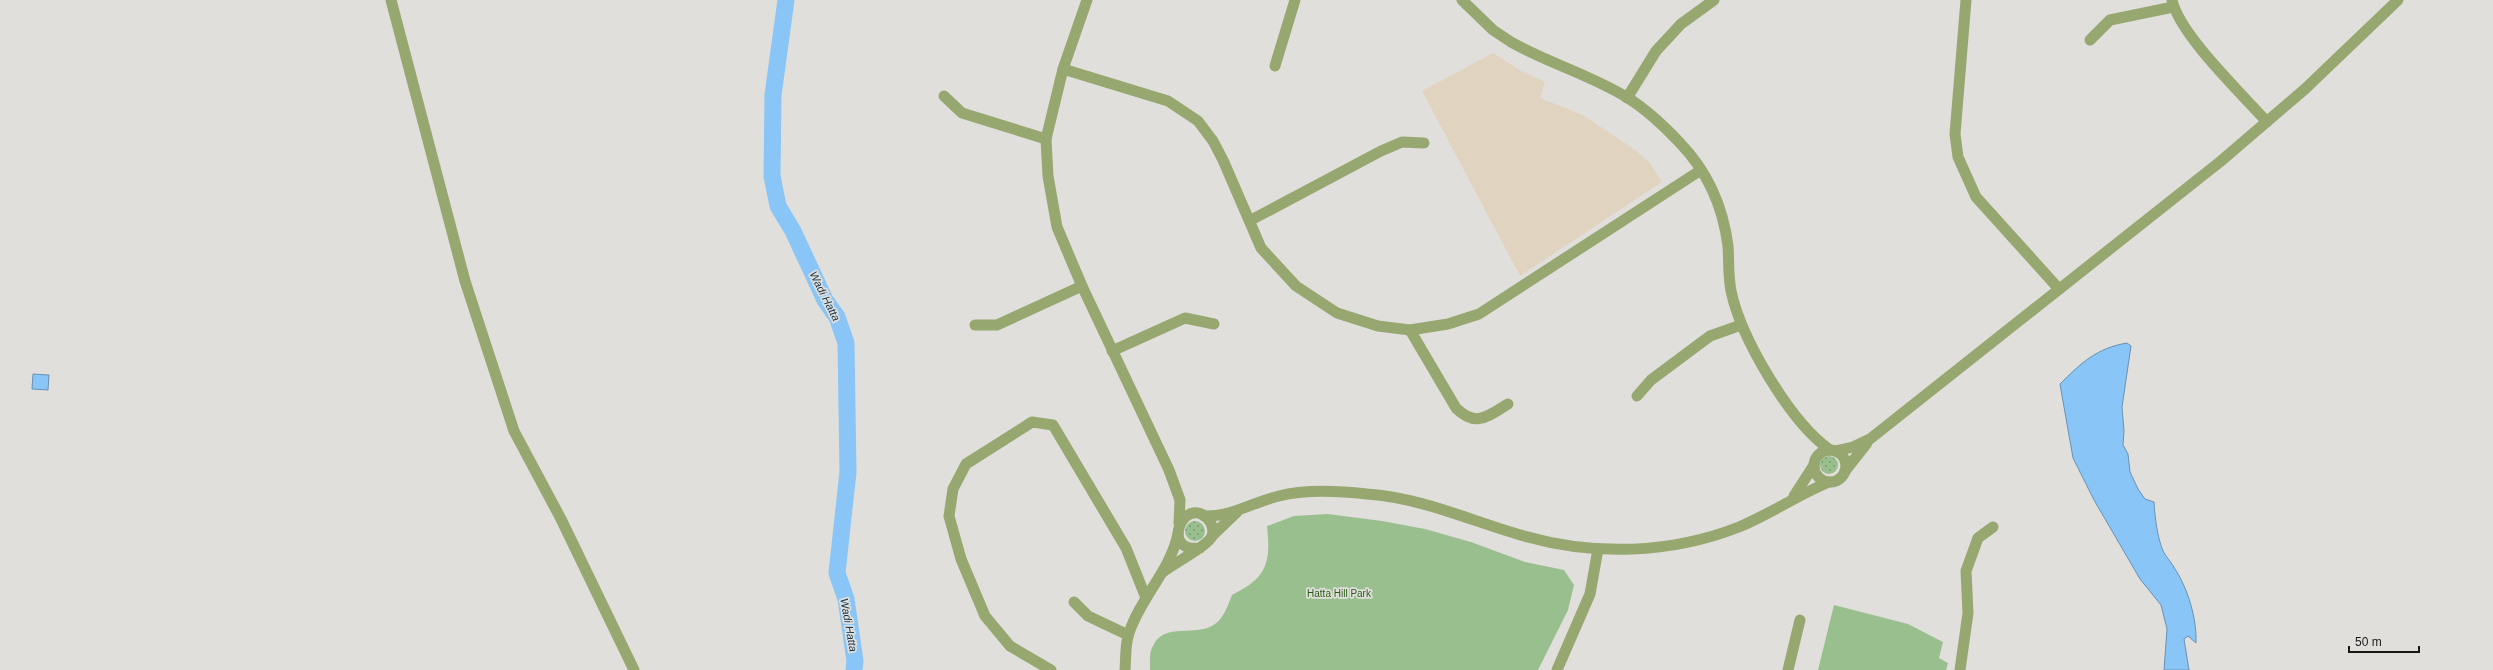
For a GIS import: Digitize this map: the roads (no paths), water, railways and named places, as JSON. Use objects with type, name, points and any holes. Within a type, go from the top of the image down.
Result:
[{"type":"street","points":[[391,0],[465,281],[514,431],[561,519],[634,670]]},
{"type":"street","points":[[1087,0],[1063,69],[1046,139],[1048,176],[1057,227],[1082,286],[1169,470],[1180,500],[1180,540],[1188,547],[1200,548]]},
{"type":"street","points":[[1275,66],[1295,0]]},
{"type":"street","points":[[1462,0],[1493,30],[1511,42],[1627,98],[1653,118],[1681,144],[1713,190],[1720,209],[1727,244],[1731,290],[1741,325],[1767,373],[1805,428],[1844,459],[1845,471]]},
{"type":"street","points":[[1627,98],[1656,51],[1681,24],[1714,0]]},
{"type":"street","points":[[1966,0],[1955,134],[1958,157],[1976,197],[2059,289]]},
{"type":"street","points":[[1790,501],[1804,484],[1820,453],[1853,447],[1870,439],[2059,289],[2166,207],[2305,89],[2398,0]]},
{"type":"street","points":[[2090,40],[2110,20],[2173,4],[2200,47],[2267,122]]},
{"type":"street","points":[[1063,69],[1168,101],[1198,121],[1213,141],[1251,220],[1261,248],[1296,286],[1337,313],[1378,326],[1410,330],[1448,324],[1479,314],[1700,170]]},
{"type":"street","points":[[944,96],[962,113],[1046,139]]},
{"type":"street","points":[[1251,220],[1402,142],[1424,143]]},
{"type":"street","points":[[975,325],[997,325],[1082,286]]},
{"type":"street","points":[[1112,351],[1185,318],[1214,324]]},
{"type":"street","points":[[1637,396],[1651,380],[1710,336],[1741,325]]},
{"type":"street","points":[[1410,330],[1456,408],[1463,414],[1475,419],[1483,419],[1508,404]]},
{"type":"street","points":[[1051,670],[1010,646],[985,616],[961,559],[949,516],[953,489],[966,464],[1032,422],[1053,425],[1126,548],[1146,598]]},
{"type":"street","points":[[1805,428],[1818,477],[1829,482]]},
{"type":"street","points":[[1125,670],[1128,634],[1146,598],[1163,572],[1173,552],[1179,528],[1187,516],[1216,516],[1239,510],[1280,495],[1312,493],[1368,494],[1440,507],[1552,543],[1598,549],[1655,548],[1702,539],[1739,527],[1841,476],[1870,439]]},
{"type":"street","points":[[1180,500],[1191,510],[1201,515],[1211,525],[1212,536]]},
{"type":"street","points":[[1163,572],[1205,546],[1212,536],[1239,510]]},
{"type":"street","points":[[1960,670],[1968,612],[1966,570],[1978,538],[1993,527]]},
{"type":"street","points":[[1557,670],[1590,594],[1596,569],[1598,549]]},
{"type":"street","points":[[1074,602],[1088,616],[1128,634]]},
{"type":"street","points":[[1788,670],[1800,620]]},
{"type":"water","points":[[2127,343],[2131,346],[2122,407],[2124,431],[2123,445],[2128,454],[2130,472],[2138,489],[2145,499],[2154,502],[2161,545],[2164,553],[2180,577],[2191,604],[2195,624],[2196,643],[2188,636],[2184,639],[2189,670],[2164,670],[2167,629],[2161,605],[2140,579],[2094,500],[2073,458],[2060,384],[2075,369],[2098,353],[2116,345]]},
{"type":"water","points":[[33,374],[49,375],[48,390],[32,389]]},
{"type":"waterway","name":"Wadi Hatta","points":[[786,0],[773,95],[772,176],[778,206],[793,231],[825,300],[837,317],[846,343],[848,472],[837,573],[846,599],[855,661],[854,670]]},
{"type":"park label","name":"Hatta Hill Park","points":[[1339,593]]}]
